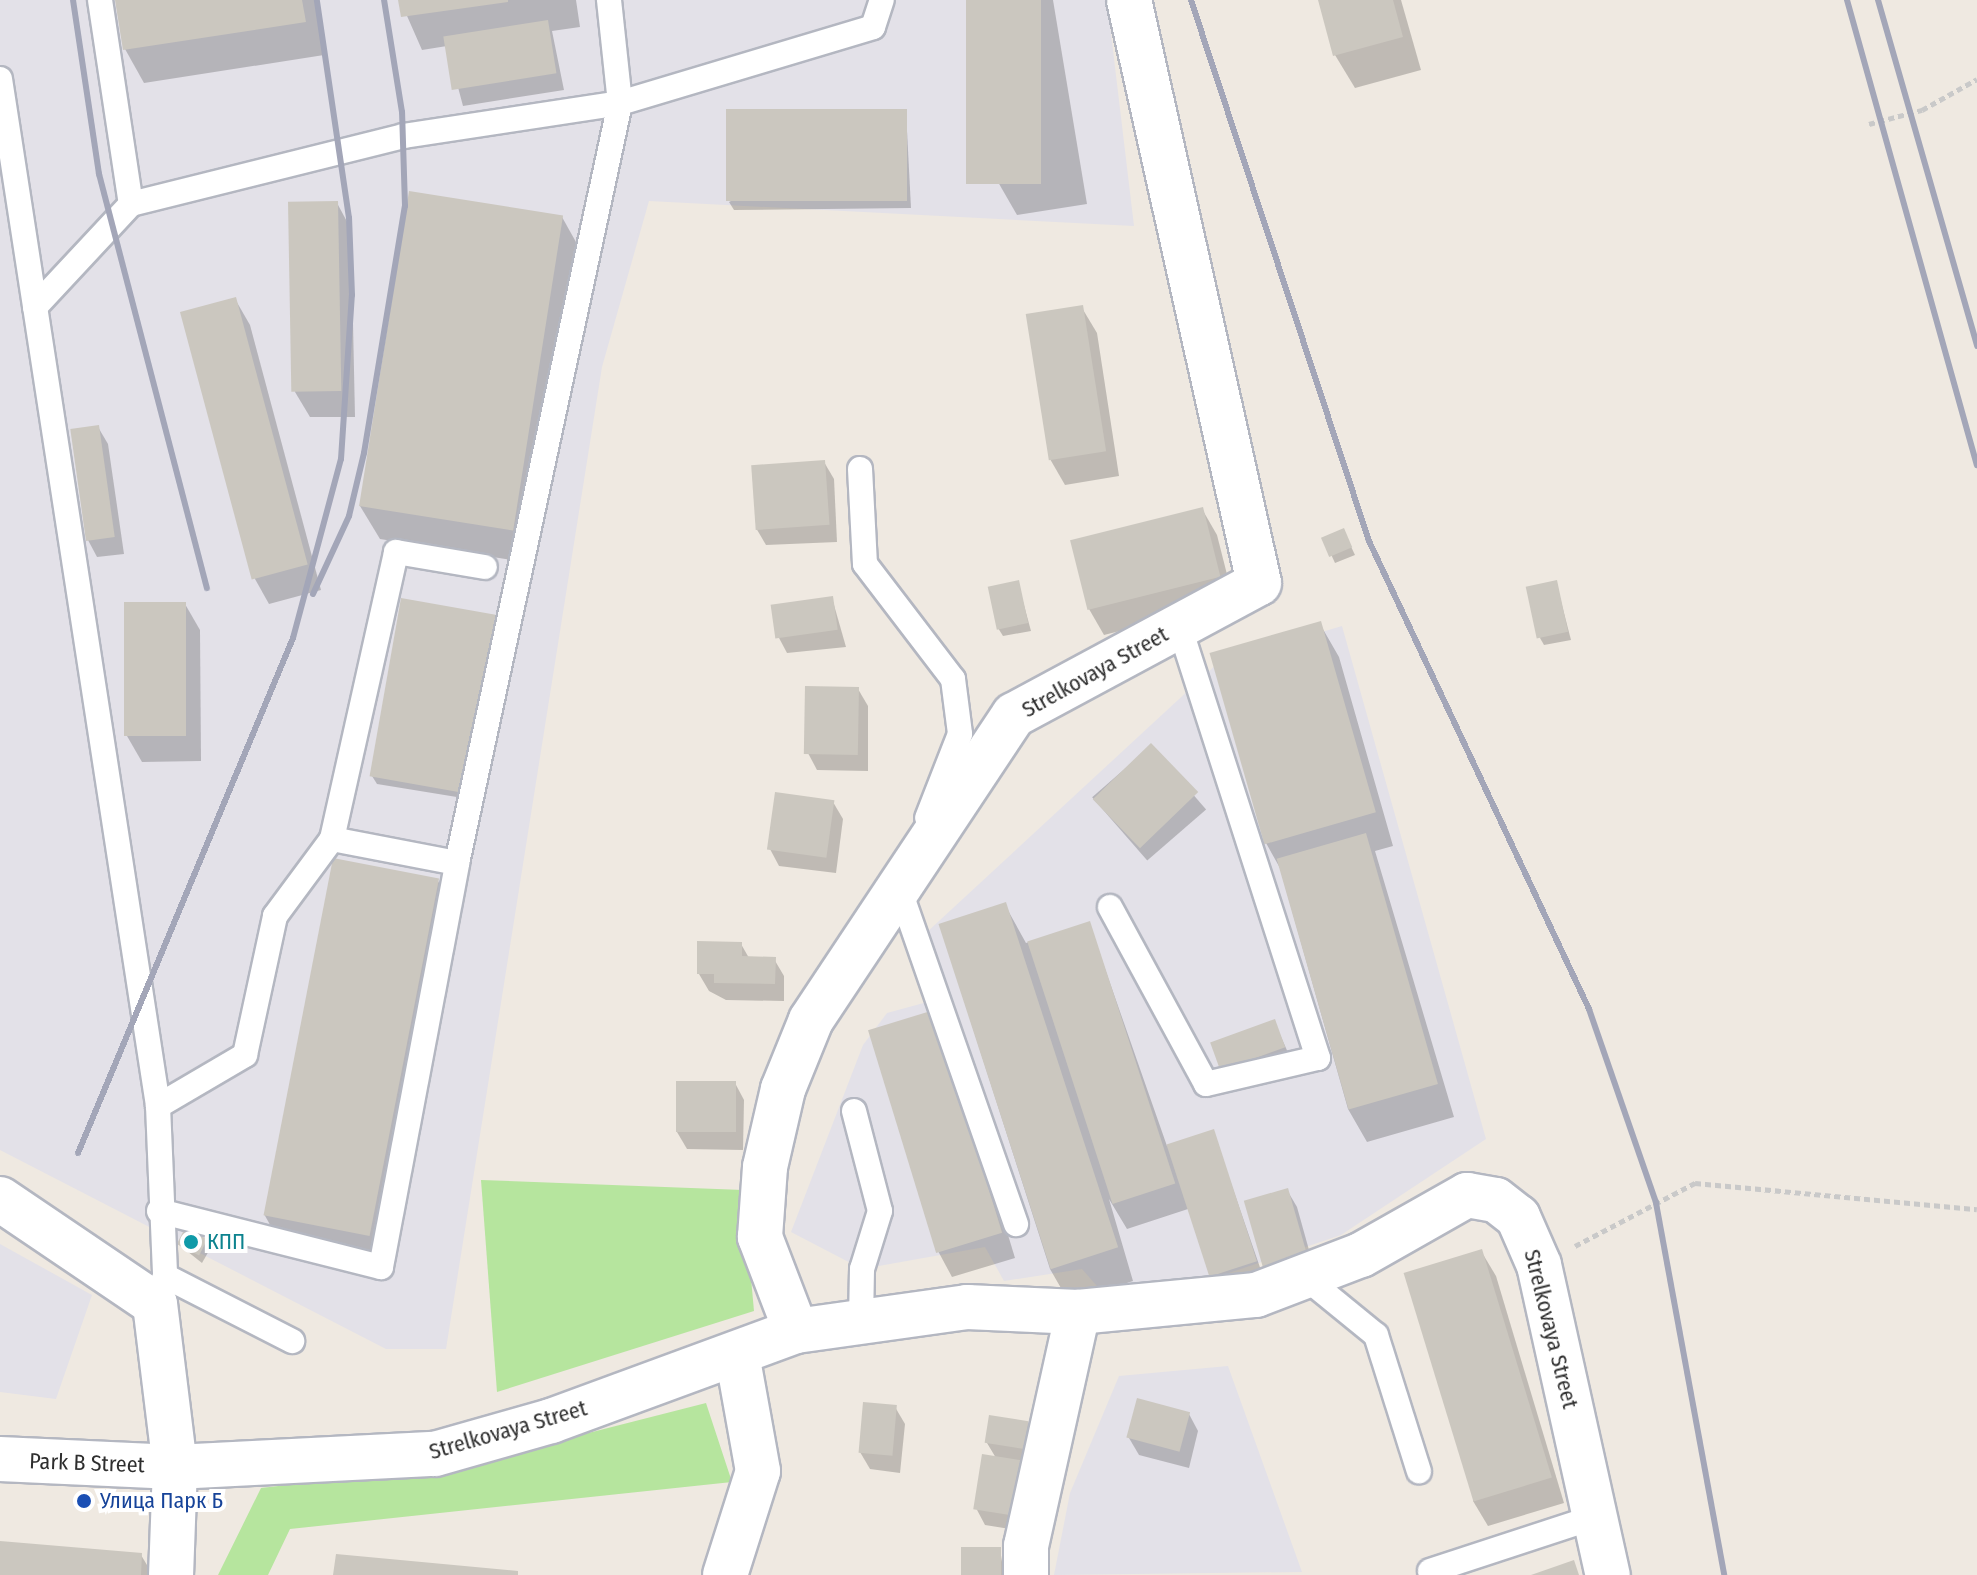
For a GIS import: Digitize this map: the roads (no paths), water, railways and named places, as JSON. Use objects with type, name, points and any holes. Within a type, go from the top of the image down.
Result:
[{"type":"street","name":"Strelkovaya Street","points":[[796,1331],[760,1237],[765,1167],[783,1089],[811,1020],[1014,715],[1259,583],[1129,0]]},
{"type":"street","name":"Strelkovaya Street","points":[[175,1467],[435,1454],[737,1354],[796,1331],[967,1307],[1078,1312],[1256,1295],[1306,1278],[1467,1195],[1496,1200],[1518,1217],[1539,1265],[1608,1575]]},
{"type":"street","points":[[0,1199],[160,1290],[175,1467],[171,1575]]},
{"type":"street","points":[[1026,1575],[1026,1546],[1078,1312]]},
{"type":"street","points":[[725,1575],[758,1471],[737,1354]]},
{"type":"street","name":"Park B Street","points":[[0,1459],[175,1467]]},
{"type":"lane","points":[[100,0],[131,204]]},
{"type":"lane","points":[[159,1211],[381,1267],[457,863],[620,103],[609,0]]},
{"type":"lane","points":[[35,307],[131,204],[403,136],[620,103],[873,27],[882,0]]},
{"type":"lane","points":[[0,79],[158,1106],[160,1290],[292,1341]]},
{"type":"lane","points":[[860,469],[865,564],[953,679],[960,734],[907,876],[1016,1224]]},
{"type":"lane","points":[[158,1106],[245,1055],[275,916],[332,839],[396,552],[485,567]]},
{"type":"lane","points":[[1110,907],[1206,1084],[1318,1058],[1179,626]]},
{"type":"lane","points":[[332,839],[457,863]]},
{"type":"lane","points":[[854,1111],[880,1211],[862,1269],[861,1321]]},
{"type":"lane","points":[[1306,1278],[1376,1335],[1419,1471]]},
{"type":"lane","points":[[1430,1571],[1595,1517]]},
{"type":"railway","points":[[73,0],[99,174],[207,588]]},
{"type":"railway","points":[[78,1153],[293,638],[341,459],[352,295],[349,218],[317,0]]},
{"type":"railway","points":[[313,594],[349,516],[364,453],[405,206],[402,112],[384,0]]},
{"type":"railway","points":[[1191,0],[1369,541],[1589,1009],[1656,1203],[1724,1575]]},
{"type":"railway","points":[[1847,0],[1977,465]]},
{"type":"railway","points":[[1878,0],[1977,346]]},
{"type":"place","name":"КПП","points":[[191,1242]]},
{"type":"place","name":"Улица Парк Б","points":[[84,1501]]}]
